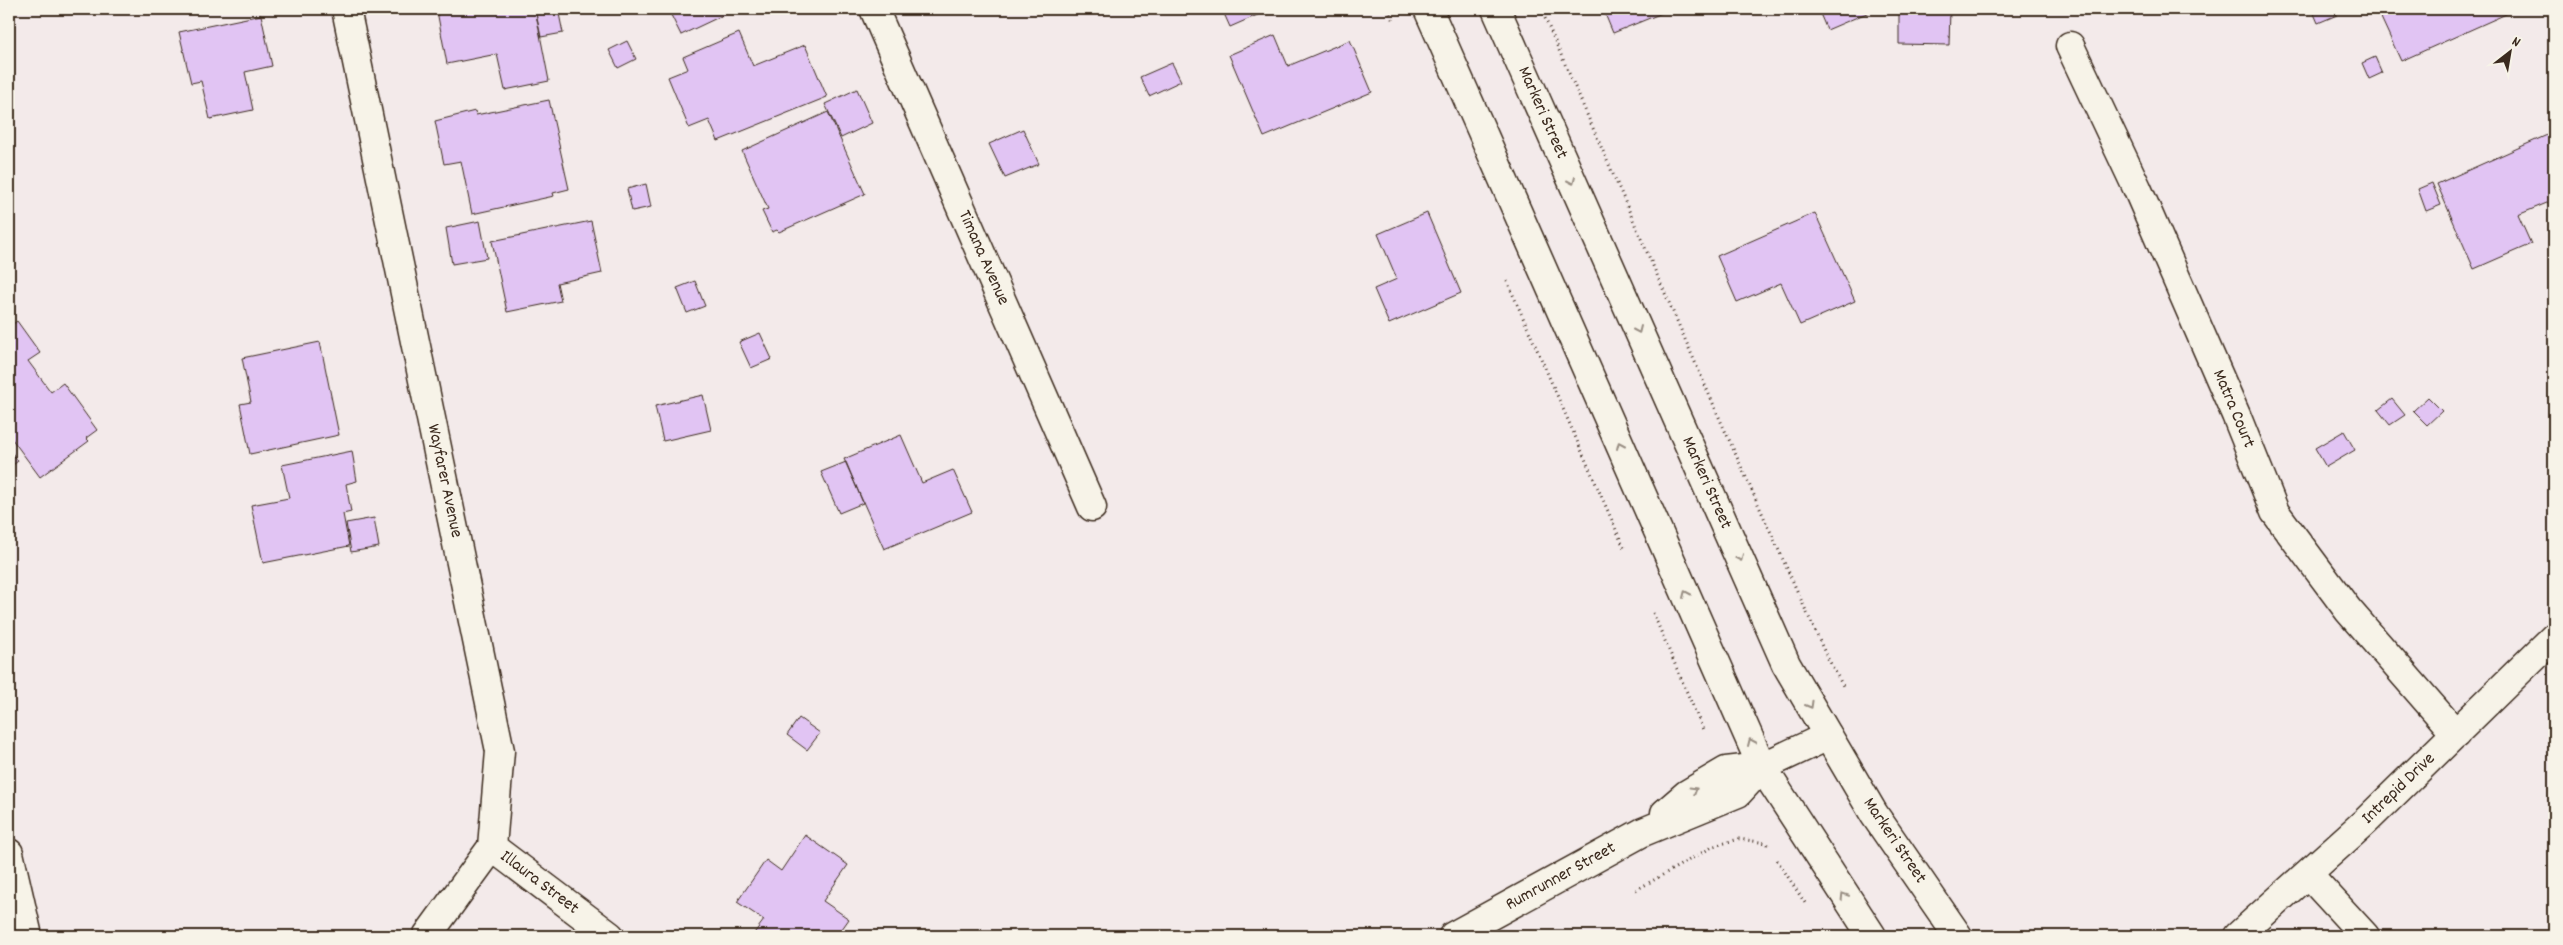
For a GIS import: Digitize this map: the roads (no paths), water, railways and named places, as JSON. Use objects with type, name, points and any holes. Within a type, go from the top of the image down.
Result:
[{"type":"street","name":"Wayfarer Avenue","points":[[346,9],[500,751],[492,847]]},
{"type":"street","name":"Timana Avenue","points":[[874,9],[1092,507]]},
{"type":"street","points":[[1428,9],[1762,767],[1872,936]]},
{"type":"street","name":"Markeri Street","points":[[1496,9],[1786,664],[1874,814],[1958,936]]},
{"type":"street","name":"Matra Court","points":[[2070,46],[2137,188],[2236,415],[2275,512],[2348,610],[2456,734]]},
{"type":"street","name":"Intrepid Drive","points":[[2238,936],[2308,874],[2456,734],[2554,637]]},
{"type":"street","name":"Rumrunner Street","points":[[1453,936],[1643,832],[1738,793],[1762,767],[1828,736]]},
{"type":"street","points":[[427,936],[492,847]]},
{"type":"street","name":"Illaura Street","points":[[492,847],[610,936]]},
{"type":"street","points":[[9,853],[28,936]]},
{"type":"street","points":[[2308,874],[2365,936]]}]
